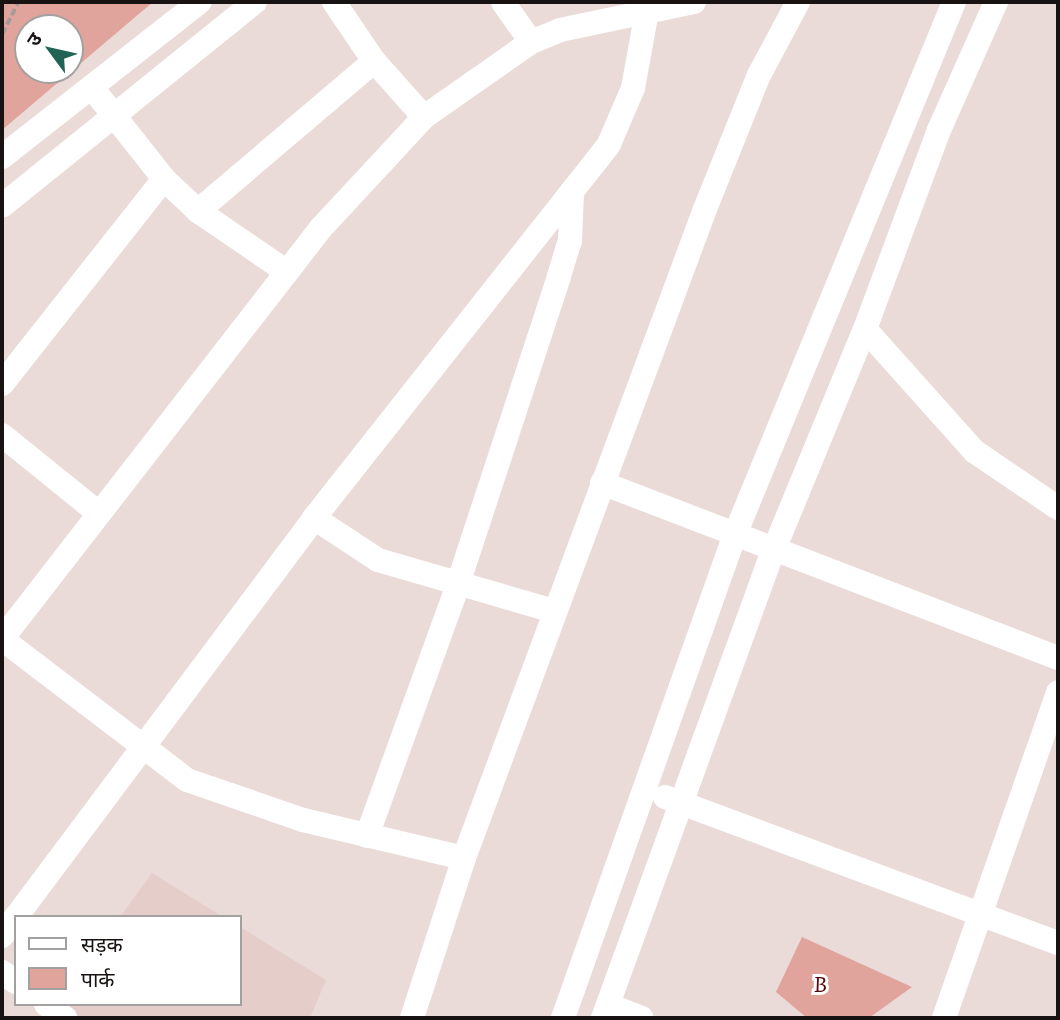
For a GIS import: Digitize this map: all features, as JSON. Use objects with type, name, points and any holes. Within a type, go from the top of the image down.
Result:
[{"type":"street","points":[[2,157],[93,89],[200,2]]},
{"type":"street","points":[[2,206],[255,2]]},
{"type":"street","points":[[334,2],[374,61],[424,117]]},
{"type":"street","points":[[503,2],[531,42]]},
{"type":"street","points":[[464,858],[367,836],[228,799],[187,780],[2,639],[96,511],[287,272],[424,117],[531,42],[647,11],[694,2]]},
{"type":"street","points":[[412,1018],[464,858],[602,483],[759,75],[797,2]]},
{"type":"street","points":[[563,1018],[647,791],[734,537],[954,2]]},
{"type":"street","points":[[642,1018],[606,1012],[679,802],[773,552],[866,329],[939,130],[996,2]]},
{"type":"street","points":[[17,915],[140,745],[313,518],[572,191],[622,121],[647,11]]},
{"type":"street","points":[[198,211],[374,61]]},
{"type":"street","points":[[93,89],[164,179],[198,211],[287,272]]},
{"type":"street","points":[[2,384],[164,179]]},
{"type":"street","points":[[367,836],[457,587],[570,242],[572,191]]},
{"type":"street","points":[[866,329],[974,451],[1058,508]]},
{"type":"street","points":[[2,435],[96,511]]},
{"type":"street","points":[[602,483],[773,552],[1058,658]]},
{"type":"street","points":[[313,518],[378,560],[457,587],[554,611]]},
{"type":"street","points":[[944,1018],[984,914],[1058,692]]},
{"type":"street","points":[[647,791],[1058,943]]},
{"type":"street","points":[[2,936],[14,920]]},
{"type":"street","points":[[49,1006],[65,1018]]},
{"type":"path","points":[[2,34],[18,2]]},
{"type":"shaded area","points":[[152,873],[220,915],[121,915]]},
{"type":"shaded area","points":[[242,928],[326,980],[310,1018],[79,1018],[62,1006],[242,1006]]},
{"type":"green space","points":[[2,2],[153,2],[84,60],[84,14],[14,14],[14,84],[56,84],[2,130]]},
{"type":"green space","name":"B","points":[[802,937],[912,987],[869,1018],[807,1018],[776,992]]}]
